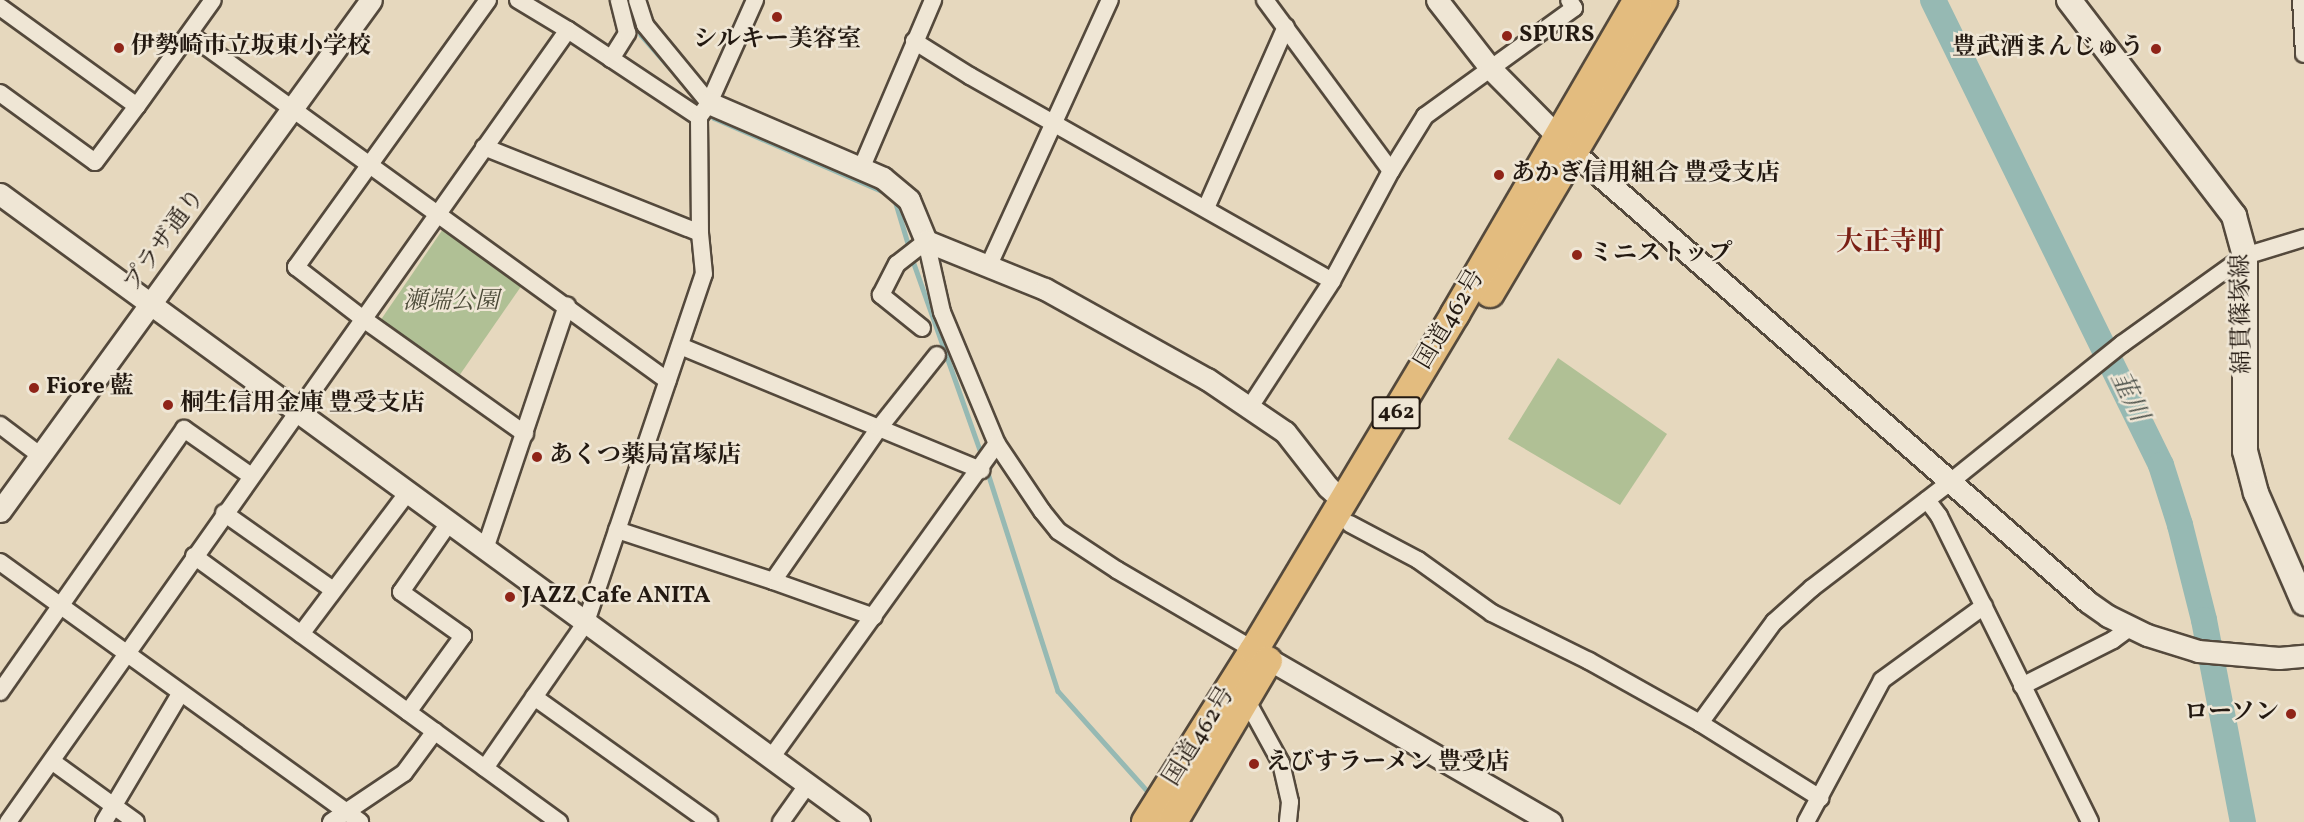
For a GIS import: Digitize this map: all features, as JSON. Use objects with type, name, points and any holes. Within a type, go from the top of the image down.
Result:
[{"type":"highway","name":"国道462号","points":[[1566,144],[1638,0]]},
{"type":"highway","name":"国道462号","points":[[1146,822],[1262,655],[1566,144],[1663,0]]},
{"type":"highway","name":"国道462号","points":[[1173,822],[1247,700],[1262,655]]},
{"type":"main road","name":"綿貫篠塚線","points":[[2069,0],[2234,216],[2245,256],[2245,451],[2256,493],[2304,603]]},
{"type":"street","points":[[0,93],[95,162],[213,0]]},
{"type":"street","name":"プラザ通り","points":[[0,511],[371,0]]},
{"type":"street","points":[[488,0],[296,267],[362,318],[525,434]]},
{"type":"street","points":[[518,0],[611,59],[704,110],[883,178],[909,200],[926,241],[942,312],[997,444],[1058,531],[1117,570],[1551,822]]},
{"type":"street","points":[[611,59],[627,33],[619,0]]},
{"type":"street","points":[[637,0],[645,25],[704,110]]},
{"type":"street","points":[[485,768],[586,622],[704,274],[700,233],[704,110],[755,0]]},
{"type":"street","points":[[861,169],[933,0]]},
{"type":"street","points":[[989,265],[1110,0]]},
{"type":"street","points":[[1266,0],[1391,171]]},
{"type":"street","points":[[1437,0],[1491,69],[1566,144],[2066,585],[2109,616],[2158,639],[2198,651],[2278,658],[2304,656]]},
{"type":"street","points":[[1250,407],[1332,281],[1391,171],[1425,116],[1574,8],[1569,0]]},
{"type":"street","points":[[2301,0],[2304,54]]},
{"type":"street","points":[[0,7],[137,106]]},
{"type":"street","points":[[1206,207],[1286,27]]},
{"type":"street","points":[[8,822],[52,762],[124,654],[568,30]]},
{"type":"street","points":[[189,34],[369,166],[567,305],[668,381]]},
{"type":"street","points":[[914,42],[1332,281]]},
{"type":"street","points":[[484,147],[700,233]]},
{"type":"street","points":[[0,194],[859,822]]},
{"type":"street","points":[[1700,723],[1774,622],[1812,588],[1949,483],[2096,363],[2245,256],[2304,238]]},
{"type":"street","points":[[926,241],[1045,289],[1182,364],[1285,432],[1346,513],[1418,560],[1492,613],[1589,661],[1700,723],[1820,798]]},
{"type":"street","points":[[922,328],[880,295],[897,264],[926,241]]},
{"type":"street","points":[[485,549],[567,305]]},
{"type":"street","points":[[680,346],[981,470]]},
{"type":"street","points":[[773,581],[879,428],[937,355]]},
{"type":"street","points":[[0,425],[41,456]]},
{"type":"street","points":[[0,692],[184,429],[251,476]]},
{"type":"street","points":[[771,758],[981,470],[997,444]]},
{"type":"street","points":[[301,634],[408,492]]},
{"type":"street","points":[[1927,500],[1939,516],[2090,822]]},
{"type":"street","points":[[225,513],[333,590]]},
{"type":"street","points":[[408,712],[463,636],[401,592],[449,523]]},
{"type":"street","points":[[617,530],[874,617]]},
{"type":"street","points":[[194,556],[558,822]]},
{"type":"street","points":[[0,562],[124,654],[360,822]]},
{"type":"street","points":[[1806,822],[1882,680],[1983,606]]},
{"type":"street","points":[[2022,686],[2114,639],[2131,627]]},
{"type":"street","points":[[104,822],[180,694]]},
{"type":"street","points":[[534,697],[709,822]]},
{"type":"street","points":[[1247,700],[1281,763],[1290,802],[1288,822]]},
{"type":"street","points":[[331,822],[404,773],[435,731]]},
{"type":"street","points":[[52,762],[136,822]]},
{"type":"street","points":[[781,822],[808,784]]},
{"type":"green space","name":"瀬端公園","points":[[443,229],[522,285],[459,376],[380,321]]},
{"type":"green space","points":[[1558,358],[1667,434],[1620,505],[1508,439]]},
{"type":"waterway","name":"韮川","points":[[1933,0],[2161,465],[2180,525],[2204,620],[2243,822]]},
{"type":"waterway","points":[[638,25],[641,35],[670,68]]},
{"type":"waterway","points":[[709,113],[714,118],[884,192]]},
{"type":"waterway","points":[[894,197],[910,250]]},
{"type":"waterway","points":[[912,258],[982,456]]},
{"type":"waterway","points":[[987,470],[1058,691],[1150,794]]},
{"type":"place","name":"シルキー美容室","points":[[777,17]]},
{"type":"place","name":"SPURS","points":[[1507,36]]},
{"type":"place","name":"伊勢崎市立坂東小学校","points":[[119,48]]},
{"type":"place","name":"豊武酒まんじゅう","points":[[2156,49]]},
{"type":"place","name":"あかぎ信用組合 豊受支店","points":[[1499,175]]},
{"type":"place","name":"ミニストップ","points":[[1577,255]]},
{"type":"place","name":"Fiore 藍","points":[[34,388]]},
{"type":"place","name":"桐生信用金庫 豊受支店","points":[[168,405]]},
{"type":"place","name":"あくつ薬局富塚店","points":[[537,457]]},
{"type":"place","name":"JAZZ Cafe ANITA","points":[[510,597]]},
{"type":"place","name":"ローソン","points":[[2291,714]]},
{"type":"place","name":"えびすラーメン 豊受店","points":[[1254,764]]},
{"type":"district","name":"大正寺町","points":[[1890,244]]}]
